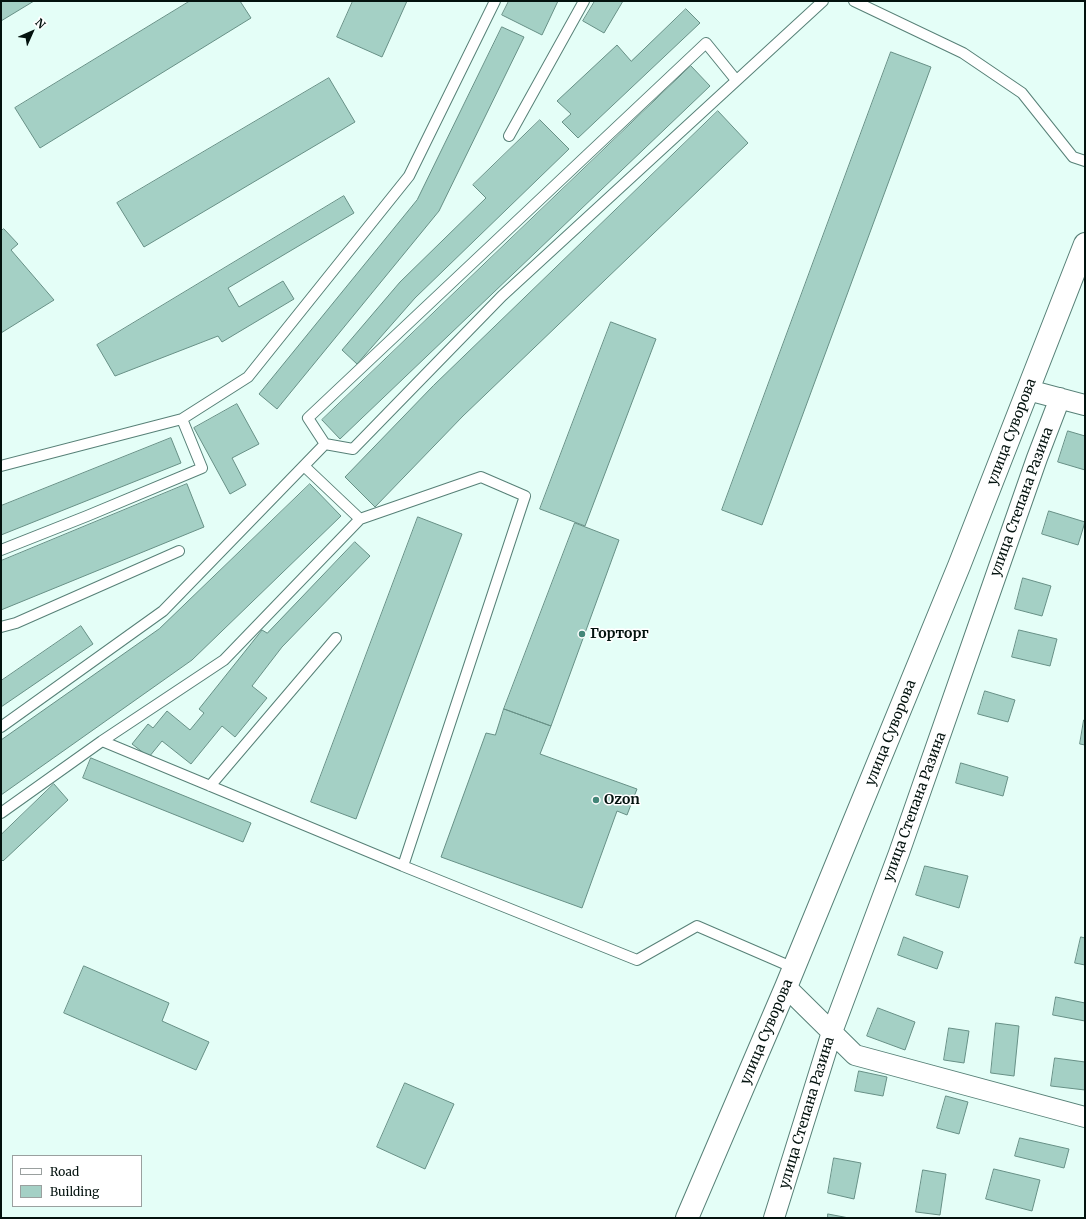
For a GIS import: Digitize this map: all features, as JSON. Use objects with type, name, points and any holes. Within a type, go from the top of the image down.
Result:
[{"type":"main road","name":"улица Суворова","points":[[687,1218],[790,977],[959,566],[1085,244]]},
{"type":"street","points":[[1028,390],[1085,405]]},
{"type":"street","name":"улица Степана Разина","points":[[774,1218],[832,1032],[899,853],[1037,458],[1060,398]]},
{"type":"street","points":[[790,977],[832,1032],[855,1055],[1085,1117]]},
{"type":"lane","points":[[1,466],[182,419],[248,377],[409,176],[495,1]]},
{"type":"lane","points":[[509,136],[584,1]]},
{"type":"lane","points":[[736,80],[706,43],[308,418],[325,444],[353,449],[502,296],[823,1]]},
{"type":"lane","points":[[854,1],[963,52],[1022,93],[1073,157],[1085,161]]},
{"type":"lane","points":[[1,550],[202,468],[182,419]]},
{"type":"lane","points":[[1,727],[163,611],[325,444]]},
{"type":"lane","points":[[304,466],[360,519]]},
{"type":"lane","points":[[1,813],[102,740],[224,660],[360,519],[481,477],[526,496],[403,866]]},
{"type":"lane","points":[[1,628],[16,623],[179,551]]},
{"type":"lane","points":[[210,786],[336,638]]},
{"type":"lane","points":[[102,740],[403,866],[637,960],[697,926],[790,977]]},
{"type":"building","points":[[1,1],[34,1],[1,21]]},
{"type":"building","points":[[190,1],[240,1],[251,18],[40,148],[15,108]]},
{"type":"building","points":[[353,1],[407,1],[382,57],[337,37]]},
{"type":"building","points":[[509,1],[558,1],[542,35],[502,15]]},
{"type":"building","points":[[595,1],[623,1],[604,33],[583,21]]},
{"type":"building","points":[[686,9],[700,23],[578,138],[562,122],[571,114],[557,101],[617,45],[631,61]]},
{"type":"building","points":[[502,27],[524,37],[439,211],[277,409],[259,394],[417,200]]},
{"type":"building","points":[[891,52],[931,67],[762,525],[722,510]]},
{"type":"building","points":[[691,66],[710,86],[340,439],[322,420]]},
{"type":"building","points":[[329,78],[355,122],[144,247],[117,203]]},
{"type":"building","points":[[718,111],[748,143],[463,416],[375,507],[345,477],[433,386]]},
{"type":"building","points":[[540,120],[569,149],[415,298],[357,364],[342,350],[400,282],[486,198],[473,185]]},
{"type":"building","points":[[344,196],[354,213],[228,288],[239,307],[283,281],[294,299],[222,342],[218,336],[115,376],[97,345]]},
{"type":"building","points":[[4,229],[18,244],[11,250],[54,300],[1,333],[1,231]]},
{"type":"building","points":[[611,322],[656,339],[585,526],[540,509]]},
{"type":"building","points":[[237,404],[259,444],[232,458],[246,485],[230,494],[194,428]]},
{"type":"building","points":[[1068,431],[1085,436],[1085,470],[1058,462]]},
{"type":"building","points":[[171,438],[181,463],[1,535],[1,506]]},
{"type":"building","points":[[187,484],[204,527],[1,610],[1,561]]},
{"type":"building","points":[[310,484],[341,516],[192,660],[1,795],[1,740],[159,629]]},
{"type":"building","points":[[1049,511],[1085,522],[1078,545],[1042,534]]},
{"type":"building","points":[[418,517],[462,534],[356,819],[311,802]]},
{"type":"building","points":[[575,523],[619,540],[551,726],[504,709]]},
{"type":"building","points":[[355,542],[370,556],[282,647],[252,686],[267,698],[235,737],[222,726],[191,764],[162,741],[149,757],[132,744],[148,724],[153,728],[167,711],[190,730],[204,713],[199,709],[262,630],[267,633]]},
{"type":"building","points":[[1023,578],[1051,586],[1042,616],[1015,609]]},
{"type":"building","points":[[81,626],[93,644],[1,707],[1,681]]},
{"type":"building","points":[[1019,630],[1057,639],[1050,666],[1012,657]]},
{"type":"building","points":[[985,691],[1015,700],[1008,722],[978,714]]},
{"type":"building","points":[[504,709],[551,726],[540,754],[637,789],[627,815],[617,811],[582,908],[441,857],[486,733],[495,735]]},
{"type":"building","points":[[1085,720],[1085,745],[1080,744]]},
{"type":"building","points":[[91,758],[251,823],[243,842],[83,778]]},
{"type":"building","points":[[961,763],[1008,777],[1003,796],[956,783]]},
{"type":"building","points":[[54,784],[68,800],[3,861],[1,859],[1,835]]},
{"type":"building","points":[[925,866],[968,876],[959,908],[916,895]]},
{"type":"building","points":[[904,937],[943,952],[937,969],[898,955]]},
{"type":"building","points":[[1081,937],[1085,938],[1085,965],[1075,963]]},
{"type":"building","points":[[84,966],[169,1003],[162,1021],[209,1042],[196,1070],[64,1013]]},
{"type":"building","points":[[1056,997],[1085,1003],[1085,1021],[1053,1015]]},
{"type":"building","points":[[878,1008],[915,1022],[905,1050],[867,1036]]},
{"type":"building","points":[[996,1023],[1019,1026],[1014,1076],[991,1073]]},
{"type":"building","points":[[949,1028],[969,1031],[964,1063],[944,1060]]},
{"type":"building","points":[[1055,1058],[1085,1062],[1085,1090],[1051,1086]]},
{"type":"building","points":[[859,1071],[887,1077],[883,1096],[855,1091]]},
{"type":"building","points":[[405,1083],[454,1104],[425,1169],[377,1147]]},
{"type":"building","points":[[946,1096],[968,1102],[959,1134],[937,1128]]},
{"type":"building","points":[[1020,1138],[1069,1149],[1064,1168],[1015,1156]]},
{"type":"building","points":[[834,1158],[861,1163],[854,1199],[828,1193]]},
{"type":"building","points":[[994,1169],[1040,1180],[1032,1211],[986,1199]]},
{"type":"building","points":[[923,1170],[946,1174],[940,1215],[916,1212]]},
{"type":"building","points":[[828,1214],[849,1218],[828,1218]]},
{"type":"place","name":"Горторг","points":[[582,634]]},
{"type":"place","name":"Ozon","points":[[596,800]]}]
